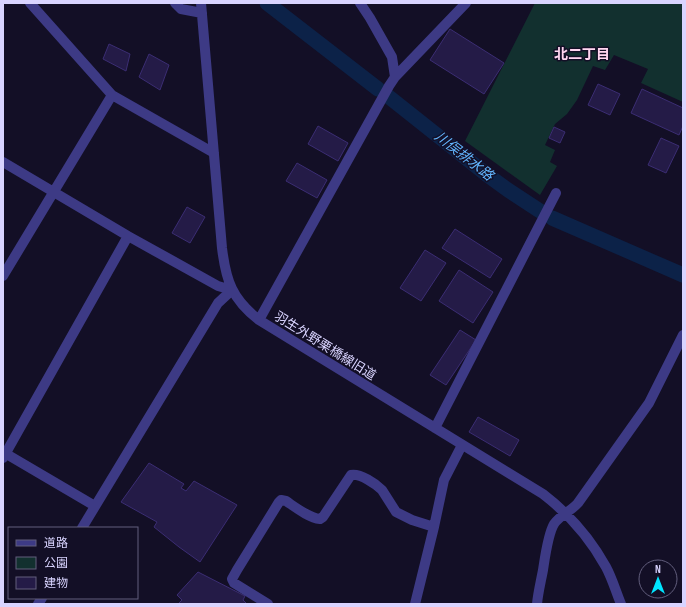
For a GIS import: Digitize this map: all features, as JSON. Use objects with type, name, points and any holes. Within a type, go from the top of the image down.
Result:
[{"type":"street","points":[[30,3],[112,95],[214,154]]},
{"type":"street","points":[[175,3],[181,9],[201,8]]},
{"type":"street","points":[[360,3],[392,57],[395,77]]},
{"type":"street","points":[[259,320],[389,86],[395,77],[466,3]]},
{"type":"street","name":"羽生外野栗橋線旧道","points":[[201,8],[224,268],[232,290],[240,303],[259,320],[543,494],[566,513],[582,532],[606,567],[621,604]]},
{"type":"street","points":[[3,276],[112,95]]},
{"type":"street","points":[[3,162],[128,236],[218,286],[232,290]]},
{"type":"street","points":[[435,428],[556,192]]},
{"type":"street","points":[[94,506],[4,455],[128,236]]},
{"type":"street","points":[[83,527],[218,303],[232,290]]},
{"type":"street","points":[[537,604],[553,526],[578,503],[649,403],[683,335]]},
{"type":"street","points":[[415,604],[444,480],[462,445]]},
{"type":"street","points":[[268,604],[234,583],[232,579],[281,500],[286,501],[310,516],[320,519],[351,475],[355,474],[379,487],[396,512],[412,520],[434,527]]},
{"type":"green space","points":[[535,3],[683,3],[683,102],[641,83],[648,69],[614,55],[605,70],[593,66],[577,100],[567,114],[555,124],[545,145],[555,150],[550,162],[557,166],[540,195],[465,141]]},
{"type":"building","points":[[450,29],[504,63],[484,94],[430,60]]},
{"type":"building","points":[[109,44],[130,54],[126,71],[103,59]]},
{"type":"building","points":[[149,54],[169,65],[160,90],[139,77]]},
{"type":"building","points":[[598,84],[620,94],[610,115],[588,105]]},
{"type":"building","points":[[642,89],[683,108],[683,126],[679,135],[631,113]]},
{"type":"building","points":[[318,126],[348,143],[338,161],[308,144]]},
{"type":"building","points":[[554,127],[565,132],[560,143],[549,138]]},
{"type":"building","points":[[661,138],[679,146],[666,173],[648,165]]},
{"type":"building","points":[[297,163],[327,180],[317,198],[286,181]]},
{"type":"building","points":[[187,207],[205,217],[190,243],[172,233]]},
{"type":"building","points":[[455,229],[502,259],[490,278],[442,248]]},
{"type":"building","points":[[425,250],[446,263],[421,301],[400,288]]},
{"type":"building","points":[[459,270],[493,292],[473,323],[439,301]]},
{"type":"building","points":[[460,330],[476,340],[446,385],[430,375]]},
{"type":"building","points":[[478,417],[519,440],[510,456],[469,432]]},
{"type":"building","points":[[149,463],[184,484],[181,488],[186,491],[194,481],[237,505],[200,562],[154,527],[157,522],[121,502]]},
{"type":"building","points":[[198,572],[245,596],[243,600],[247,604],[178,604],[182,600],[177,595]]},
{"type":"waterway","name":"川俣排水路","points":[[267,3],[378,89]]},
{"type":"waterway","name":"川俣排水路","points":[[389,97],[486,174],[540,211]]},
{"type":"waterway","name":"川俣排水路","points":[[552,218],[683,275]]},
{"type":"district","name":"北二丁目","points":[[582,54]]}]
